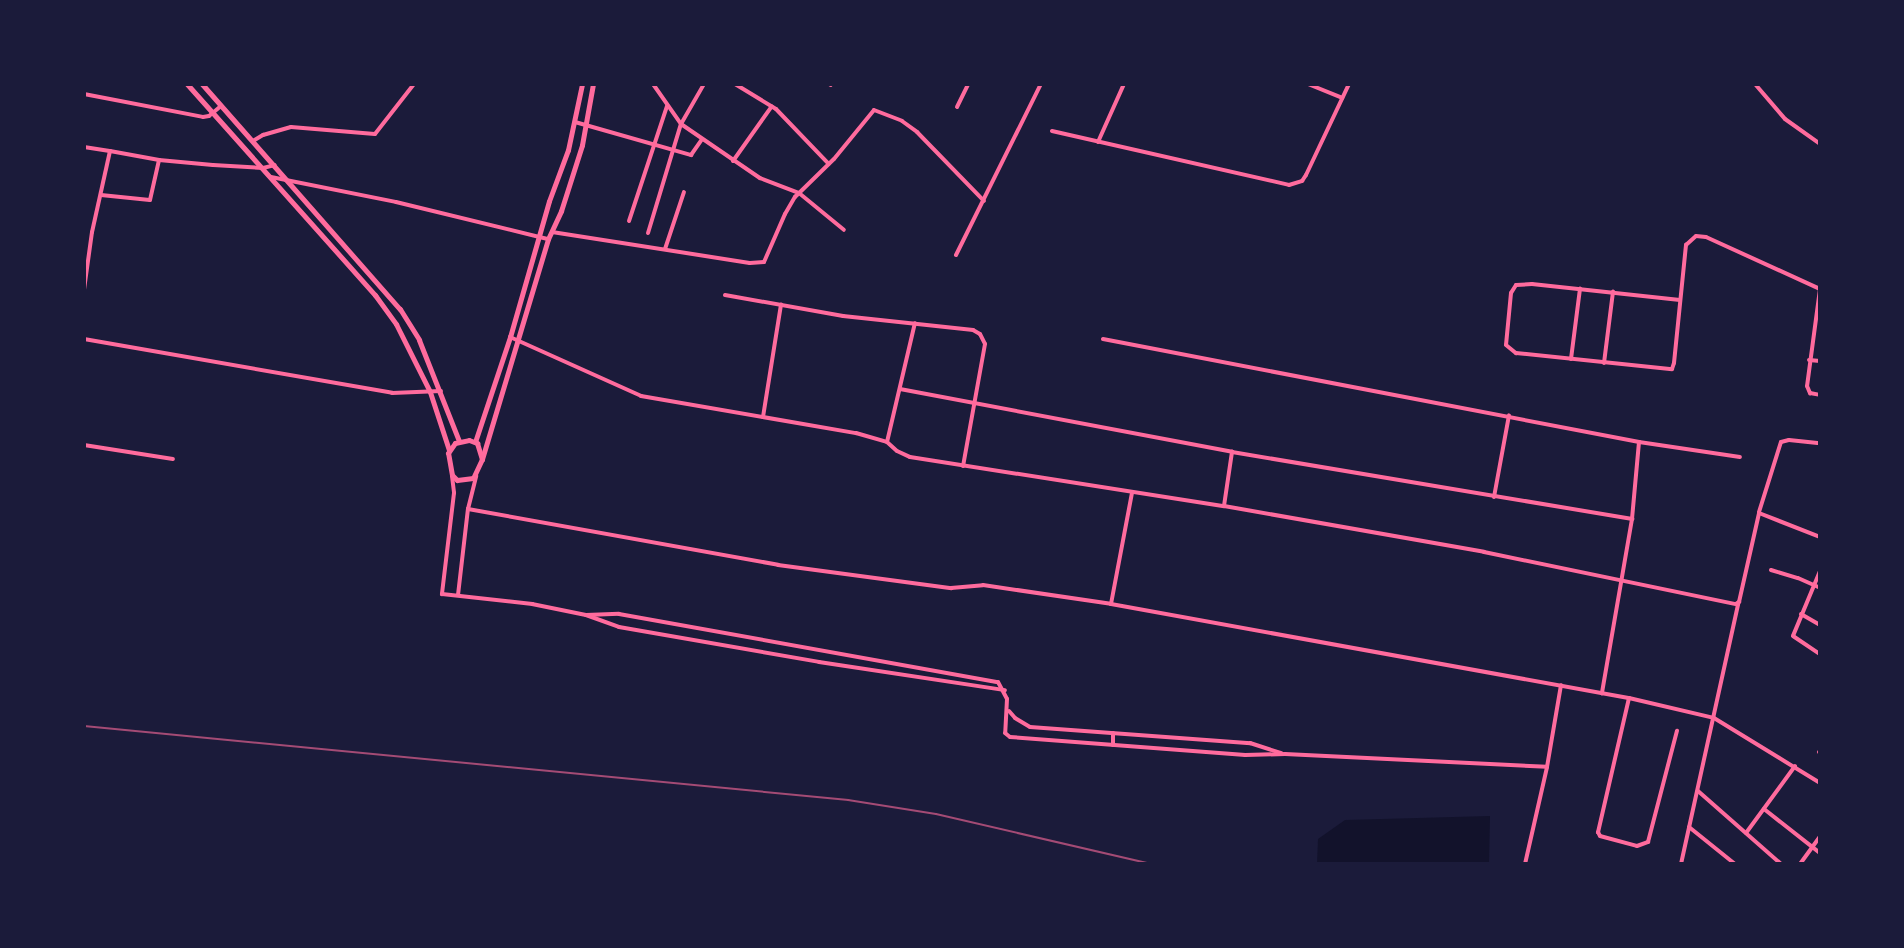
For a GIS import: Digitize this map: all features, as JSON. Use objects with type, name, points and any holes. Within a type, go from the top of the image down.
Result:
[{"type":"street","points":[[187,84],[375,295],[396,324],[430,392],[449,450],[454,493],[441,592],[532,604],[586,615],[619,627],[819,662],[1005,690]]},
{"type":"street","points":[[202,84],[400,309],[419,340],[459,441]]},
{"type":"street","points":[[253,141],[263,135],[291,128],[375,134],[414,84]]},
{"type":"street","points":[[475,442],[510,338],[538,237],[575,122],[582,84]]},
{"type":"street","points":[[458,595],[468,509],[476,476],[548,239],[561,211],[586,125],[593,84]]},
{"type":"street","points":[[653,84],[681,124],[733,161],[770,183],[800,193],[844,230]]},
{"type":"street","points":[[695,84],[700,89]]},
{"type":"street","points":[[648,233],[681,124],[704,84]]},
{"type":"street","points":[[735,84],[772,106],[829,164]]},
{"type":"street","points":[[957,107],[968,84]]},
{"type":"street","points":[[956,255],[1041,84]]},
{"type":"street","points":[[1098,142],[1124,84]]},
{"type":"street","points":[[1308,84],[1342,99]]},
{"type":"street","points":[[1052,131],[1282,185],[1294,184],[1306,175],[1348,84]]},
{"type":"street","points":[[1755,84],[1785,119],[1820,144]]},
{"type":"street","points":[[84,94],[203,117],[213,113],[221,106]]},
{"type":"street","points":[[629,221],[667,106]]},
{"type":"street","points":[[733,161],[772,106]]},
{"type":"street","points":[[552,232],[750,263],[764,262],[785,214],[800,193],[829,164],[872,112],[878,110],[902,121],[930,142],[962,181],[984,201]]},
{"type":"street","points":[[575,122],[673,152],[691,155],[702,139]]},
{"type":"street","points":[[84,147],[159,160],[263,168],[275,165]]},
{"type":"street","points":[[84,290],[86,259],[110,152]]},
{"type":"street","points":[[100,195],[150,200],[159,160]]},
{"type":"street","points":[[270,177],[286,178],[548,239]]},
{"type":"street","points":[[665,249],[684,192]]},
{"type":"street","points":[[84,231],[92,232]]},
{"type":"street","points":[[1680,300],[1613,292],[1516,285],[1511,293],[1508,349],[1516,353],[1672,369],[1680,300],[1686,245],[1696,237],[1706,237],[1820,289],[1809,360],[1808,391],[1820,395]]},
{"type":"street","points":[[1571,359],[1580,289]]},
{"type":"street","points":[[1604,363],[1613,292]]},
{"type":"street","points":[[725,295],[843,316],[973,330],[984,338],[986,344],[963,466]]},
{"type":"street","points":[[763,417],[781,304]]},
{"type":"street","points":[[887,442],[915,323]]},
{"type":"street","points":[[510,338],[641,396],[856,433],[887,442],[897,451],[910,457],[1224,506],[1484,552],[1621,582],[1738,604]]},
{"type":"street","points":[[84,339],[392,393],[441,391]]},
{"type":"street","points":[[1103,339],[1509,415],[1639,442],[1740,457]]},
{"type":"street","points":[[1809,360],[1820,361]]},
{"type":"street","points":[[900,389],[1232,452],[1632,519]]},
{"type":"street","points":[[1494,497],[1509,415]]},
{"type":"street","points":[[1681,864],[1759,513],[1781,442],[1789,440],[1820,443]]},
{"type":"street","points":[[449,450],[459,441],[475,442],[481,449],[482,459]]},
{"type":"street","points":[[1602,693],[1632,519],[1639,442]]},
{"type":"street","points":[[84,445],[173,459]]},
{"type":"street","points":[[1224,506],[1232,452]]},
{"type":"street","points":[[452,475],[457,480],[466,480],[476,476]]},
{"type":"street","points":[[1111,604],[1132,493]]},
{"type":"street","points":[[468,509],[778,566],[951,588],[983,585],[1111,604],[1629,698],[1714,718],[1820,783]]},
{"type":"street","points":[[1759,513],[1820,537]]},
{"type":"street","points":[[1771,570],[1820,588]]},
{"type":"street","points":[[1820,571],[1793,636],[1820,654]]},
{"type":"street","points":[[586,615],[619,614],[998,682],[1005,690],[1008,710],[1005,733],[1010,737],[1245,755],[1285,754],[1547,767]]},
{"type":"street","points":[[1801,614],[1820,624]]},
{"type":"street","points":[[1525,864],[1547,767],[1561,685]]},
{"type":"street","points":[[1629,698],[1598,832],[1600,836],[1637,846],[1648,842],[1677,732]]},
{"type":"street","points":[[1008,710],[1015,718],[1030,727],[1250,743],[1285,754]]},
{"type":"street","points":[[1113,733],[1113,745]]},
{"type":"street","points":[[1746,834],[1795,766]]},
{"type":"street","points":[[1697,791],[1780,864]]},
{"type":"street","points":[[1764,809],[1820,853]]},
{"type":"street","points":[[1689,827],[1736,864]]},
{"type":"street","points":[[1800,864],[1820,836]]},
{"type":"shaded area","points":[[1490,816],[1489,864],[1317,864],[1318,839],[1345,820]]},
{"type":"railway","points":[[84,726],[848,800],[936,814],[1151,864]]}]
